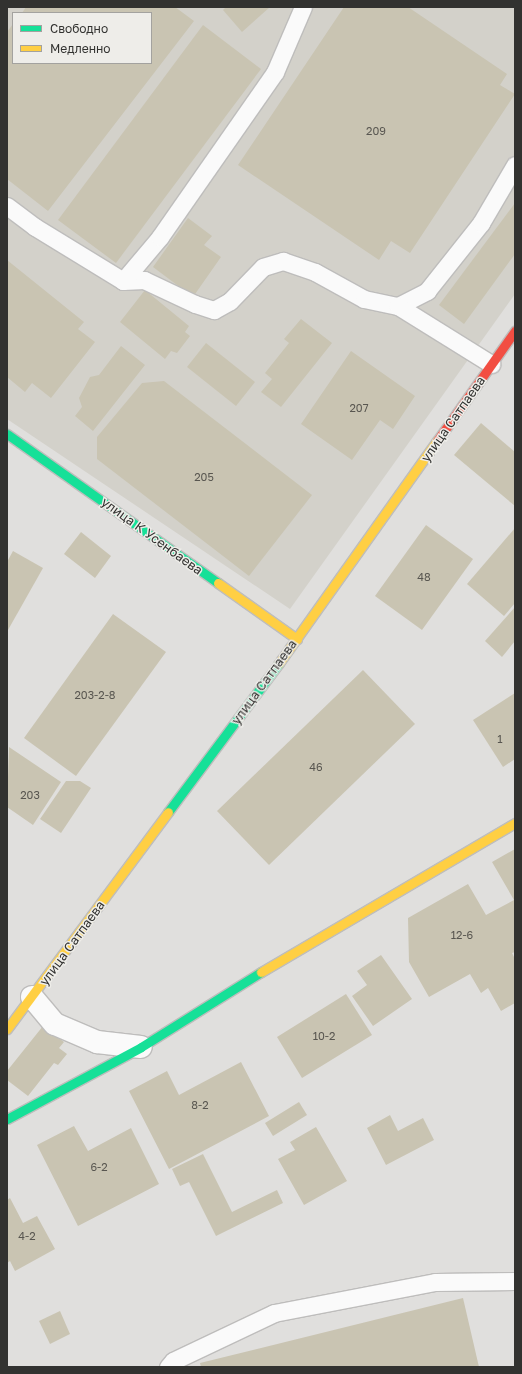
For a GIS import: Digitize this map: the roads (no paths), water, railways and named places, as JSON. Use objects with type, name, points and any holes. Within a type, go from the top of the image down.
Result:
[{"type":"street","name":"улица Сатпаева","points":[[10,1018],[32,997],[297,639],[515,331]]},
{"type":"street","name":"улица К Усенбаева","points":[[7,434],[297,639]]},
{"type":"street","points":[[7,1119],[141,1047],[242,982],[341,927],[515,823]]},
{"type":"street","points":[[32,997],[55,1024],[97,1042],[141,1047]]},
{"type":"lane","points":[[123,281],[160,237],[275,72],[303,7]]},
{"type":"lane","points":[[398,306],[427,291],[482,223],[515,165]]},
{"type":"lane","points":[[7,206],[35,227],[123,281],[144,280],[195,304],[214,310],[230,301],[263,267],[283,261],[315,272],[364,299],[398,306],[491,364]]},
{"type":"lane","points":[[168,1367],[173,1361],[274,1313],[435,1282],[515,1281]]}]
